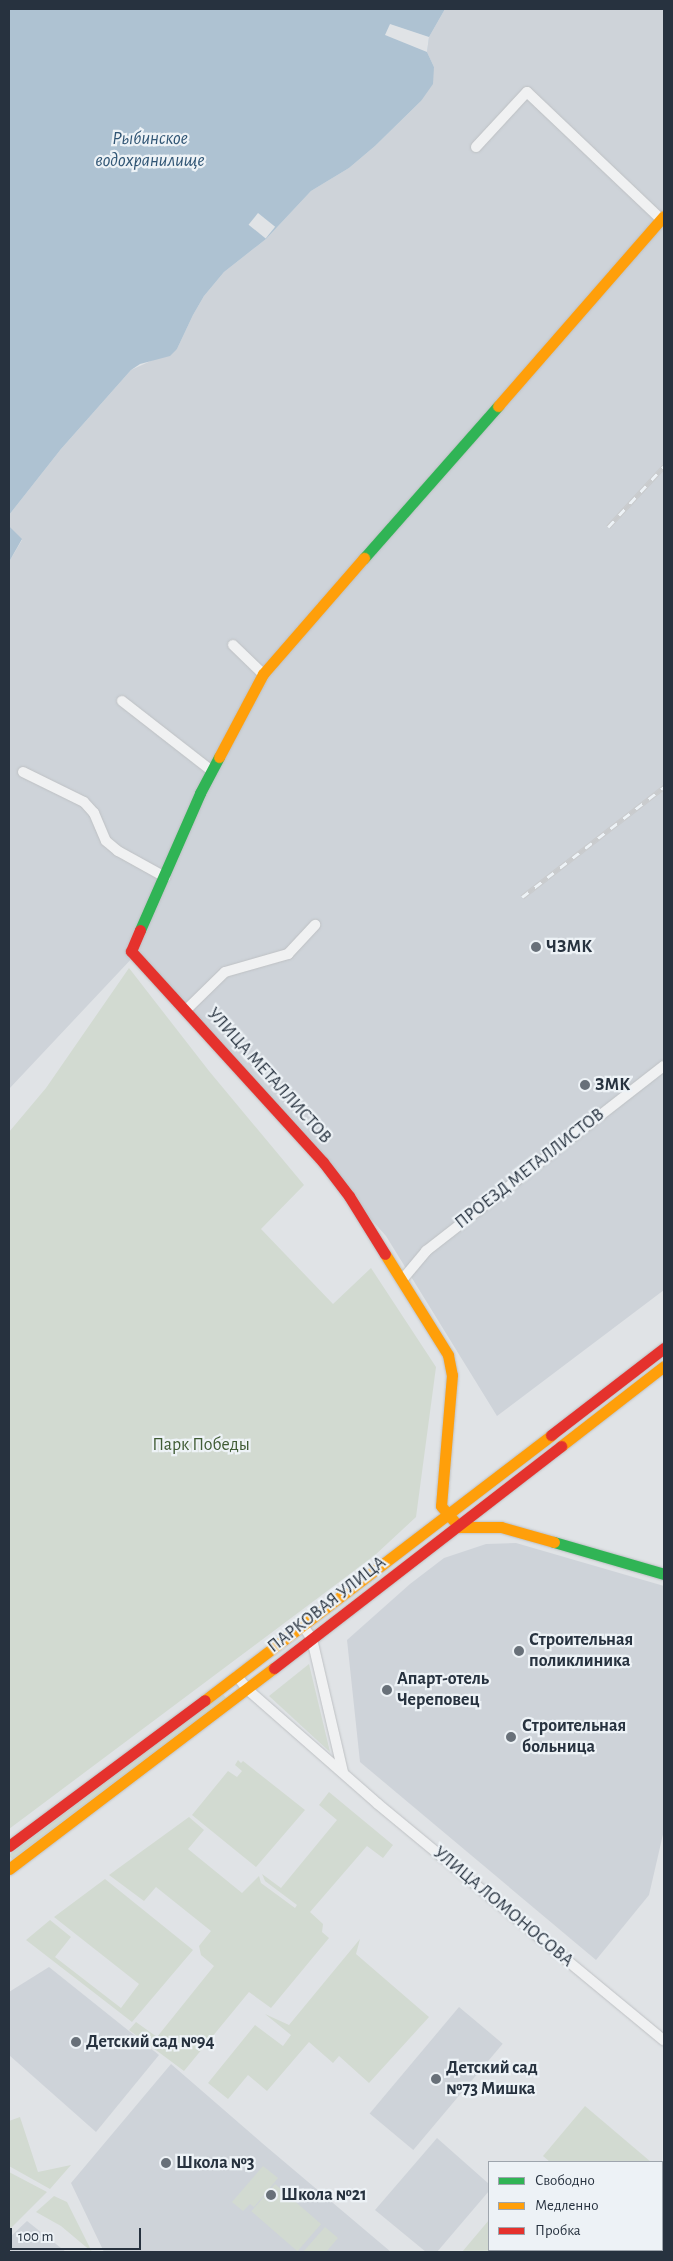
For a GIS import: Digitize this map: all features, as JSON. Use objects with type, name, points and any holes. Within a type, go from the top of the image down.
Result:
[{"type":"street","points":[[476,147],[527,92],[663,217]]},
{"type":"street","name":"УЛИЦА МЕТАЛЛИСТОВ","points":[[447,1514],[441,1506],[452,1376],[448,1355],[442,1343],[349,1196],[323,1162],[131,951],[212,771],[263,674],[663,217]]},
{"type":"street","points":[[233,645],[263,674]]},
{"type":"street","points":[[122,701],[212,771]]},
{"type":"street","points":[[24,772],[84,802],[94,813],[106,841],[118,851],[164,877]]},
{"type":"street","points":[[186,1010],[225,972],[288,954],[315,925]]},
{"type":"street","name":"ПРОЕЗД МЕТАЛЛИСТОВ","points":[[402,1280],[426,1251],[664,1066]]},
{"type":"street","name":"ПАРКОВАЯ УЛИЦА","points":[[9,1846],[303,1626],[664,1348]]},
{"type":"street","name":"ПАРКОВАЯ УЛИЦА","points":[[9,1869],[459,1527],[664,1366]]},
{"type":"street","points":[[447,1514],[459,1527],[502,1527],[664,1574]]},
{"type":"street","points":[[303,1626],[312,1639],[343,1772]]},
{"type":"street","name":"УЛИЦА ЛОМОНОСОВА","points":[[236,1676],[247,1689],[343,1772],[664,2041]]},
{"type":"shaded area","points":[[445,9],[664,9],[664,1290],[497,1416],[386,1236],[135,955],[9,1089],[9,562],[22,540],[9,526],[9,515],[61,449],[131,370],[177,349],[204,296],[224,272],[266,239],[311,191],[349,168],[375,146],[421,101],[434,67],[427,52],[429,37]]},
{"type":"shaded area","name":"Строительная больница","points":[[516,1543],[664,1586],[664,1830],[649,1895],[596,1960],[360,1762],[347,1640],[410,1584],[444,1558],[486,1544]]},
{"type":"shaded area","name":"Детский сад №94","points":[[49,1967],[159,2055],[96,2132],[9,2055],[9,1992]]},
{"type":"shaded area","name":"Детский сад №73 Мишка","points":[[459,2007],[503,2044],[413,2150],[370,2113]]},
{"type":"shaded area","name":"Школа №3","points":[[171,2064],[391,2252],[104,2252],[71,2183]]},
{"type":"shaded area","points":[[437,2138],[488,2183],[488,2192],[437,2252],[426,2252],[375,2210]]},
{"type":"shaded area","points":[[27,2221],[66,2252],[9,2252],[9,2238]]},
{"type":"green space","name":"Парк Победы","points":[[129,968],[209,1071],[304,1185],[261,1229],[333,1304],[371,1268],[436,1367],[416,1517],[374,1556],[9,1829],[9,1132],[46,1088]]},
{"type":"green space","points":[[309,1664],[330,1752],[269,1696]]},
{"type":"green space","points":[[223,1694],[226,1698],[12,1859],[9,1855]]},
{"type":"green space","points":[[238,1760],[241,1763],[243,1761],[305,1810],[256,1867],[192,1815],[228,1771],[237,1777],[242,1771],[235,1765]]},
{"type":"green space","points":[[329,1792],[393,1845],[383,1858],[367,1846],[310,1912],[323,1924],[322,1932],[329,1938],[271,2008],[249,1992],[184,2071],[129,2030],[136,2022],[157,2037],[214,1966],[201,1955],[199,1946],[211,1931],[156,1887],[144,1901],[109,1875],[189,1817],[204,1830],[188,1849],[242,1893],[259,1876],[261,1883],[295,1908],[297,1905],[265,1881],[262,1874],[281,1888],[337,1820],[319,1805]]},
{"type":"green space","points":[[105,1879],[193,1950],[132,2022],[26,1940],[50,1920],[71,1937],[55,1957],[121,2008],[139,1984],[54,1917]]},
{"type":"green space","points":[[360,1939],[356,1954],[429,2017],[369,2083],[339,2056],[333,2063],[309,2042],[267,2091],[248,2075],[228,2099],[208,2083],[255,2025],[283,2046],[291,2035],[265,2014],[289,2025]]},
{"type":"green space","points":[[585,2106],[650,2161],[549,2161],[543,2156]]},
{"type":"green space","points":[[20,2117],[38,2172],[71,2165],[50,2189],[9,2166],[9,2121]]},
{"type":"green space","points":[[263,2166],[278,2178],[254,2207],[250,2204],[243,2211],[232,2202]]},
{"type":"green space","points":[[9,2172],[47,2192],[9,2230]]},
{"type":"green space","points":[[275,2184],[321,2224],[297,2251],[251,2211]]},
{"type":"green space","points":[[54,2196],[67,2202],[92,2252],[61,2226],[36,2212]]},
{"type":"green space","points":[[488,2221],[488,2251],[535,2252],[462,2252]]},
{"type":"green space","points":[[325,2227],[338,2238],[326,2252],[303,2252]]},
{"type":"water","name":"Рыбинское водохранилище","points":[[9,9],[445,9],[429,37],[427,52],[434,67],[433,84],[421,101],[375,146],[349,168],[311,191],[266,239],[224,272],[204,296],[177,349],[170,356],[140,364],[131,370],[61,449],[9,515]]},
{"type":"water","points":[[9,526],[22,539],[9,562]]},
{"type":"pier","points":[[390,24],[429,37],[427,52],[385,35]]},
{"type":"pier","points":[[258,213],[275,227],[266,239],[249,225]]},
{"type":"railway","points":[[608,527],[664,466]]},
{"type":"railway","points":[[522,897],[664,787]]},
{"type":"traffic: fast","points":[[364,558],[498,406]]},
{"type":"traffic: fast","points":[[140,930],[200,793],[219,757]]},
{"type":"traffic: fast","points":[[554,1542],[664,1574]]},
{"type":"traffic: slow","points":[[498,406],[664,216]]},
{"type":"traffic: slow","points":[[219,757],[263,674],[364,558]]},
{"type":"traffic: slow","points":[[385,1254],[448,1355],[452,1375],[441,1506],[459,1527],[501,1527],[554,1542]]},
{"type":"traffic: slow","points":[[561,1446],[664,1366]]},
{"type":"traffic: slow","points":[[205,1700],[551,1435]]},
{"type":"traffic: slow","points":[[9,1869],[274,1668]]},
{"type":"traffic: jam","points":[[140,930],[131,951],[323,1162],[349,1196],[385,1254]]},
{"type":"traffic: jam","points":[[551,1435],[664,1348]]},
{"type":"traffic: jam","points":[[274,1668],[561,1446]]},
{"type":"traffic: jam","points":[[9,1846],[205,1700]]},
{"type":"place","name":"ЧЗМК","points":[[536,947]]},
{"type":"place","name":"ЗМК","points":[[585,1085]]},
{"type":"place","name":"Строительная поликлиника","points":[[519,1651]]},
{"type":"place","name":"Апарт-отель Череповец","points":[[387,1690]]},
{"type":"place","name":"Строительная больница","points":[[511,1737]]},
{"type":"place","name":"Детский сад №94","points":[[76,2042]]},
{"type":"place","name":"Детский сад №73 Мишка","points":[[436,2079]]},
{"type":"place","name":"Школа №3","points":[[166,2163]]},
{"type":"place","name":"Школа №21","points":[[271,2195]]}]
